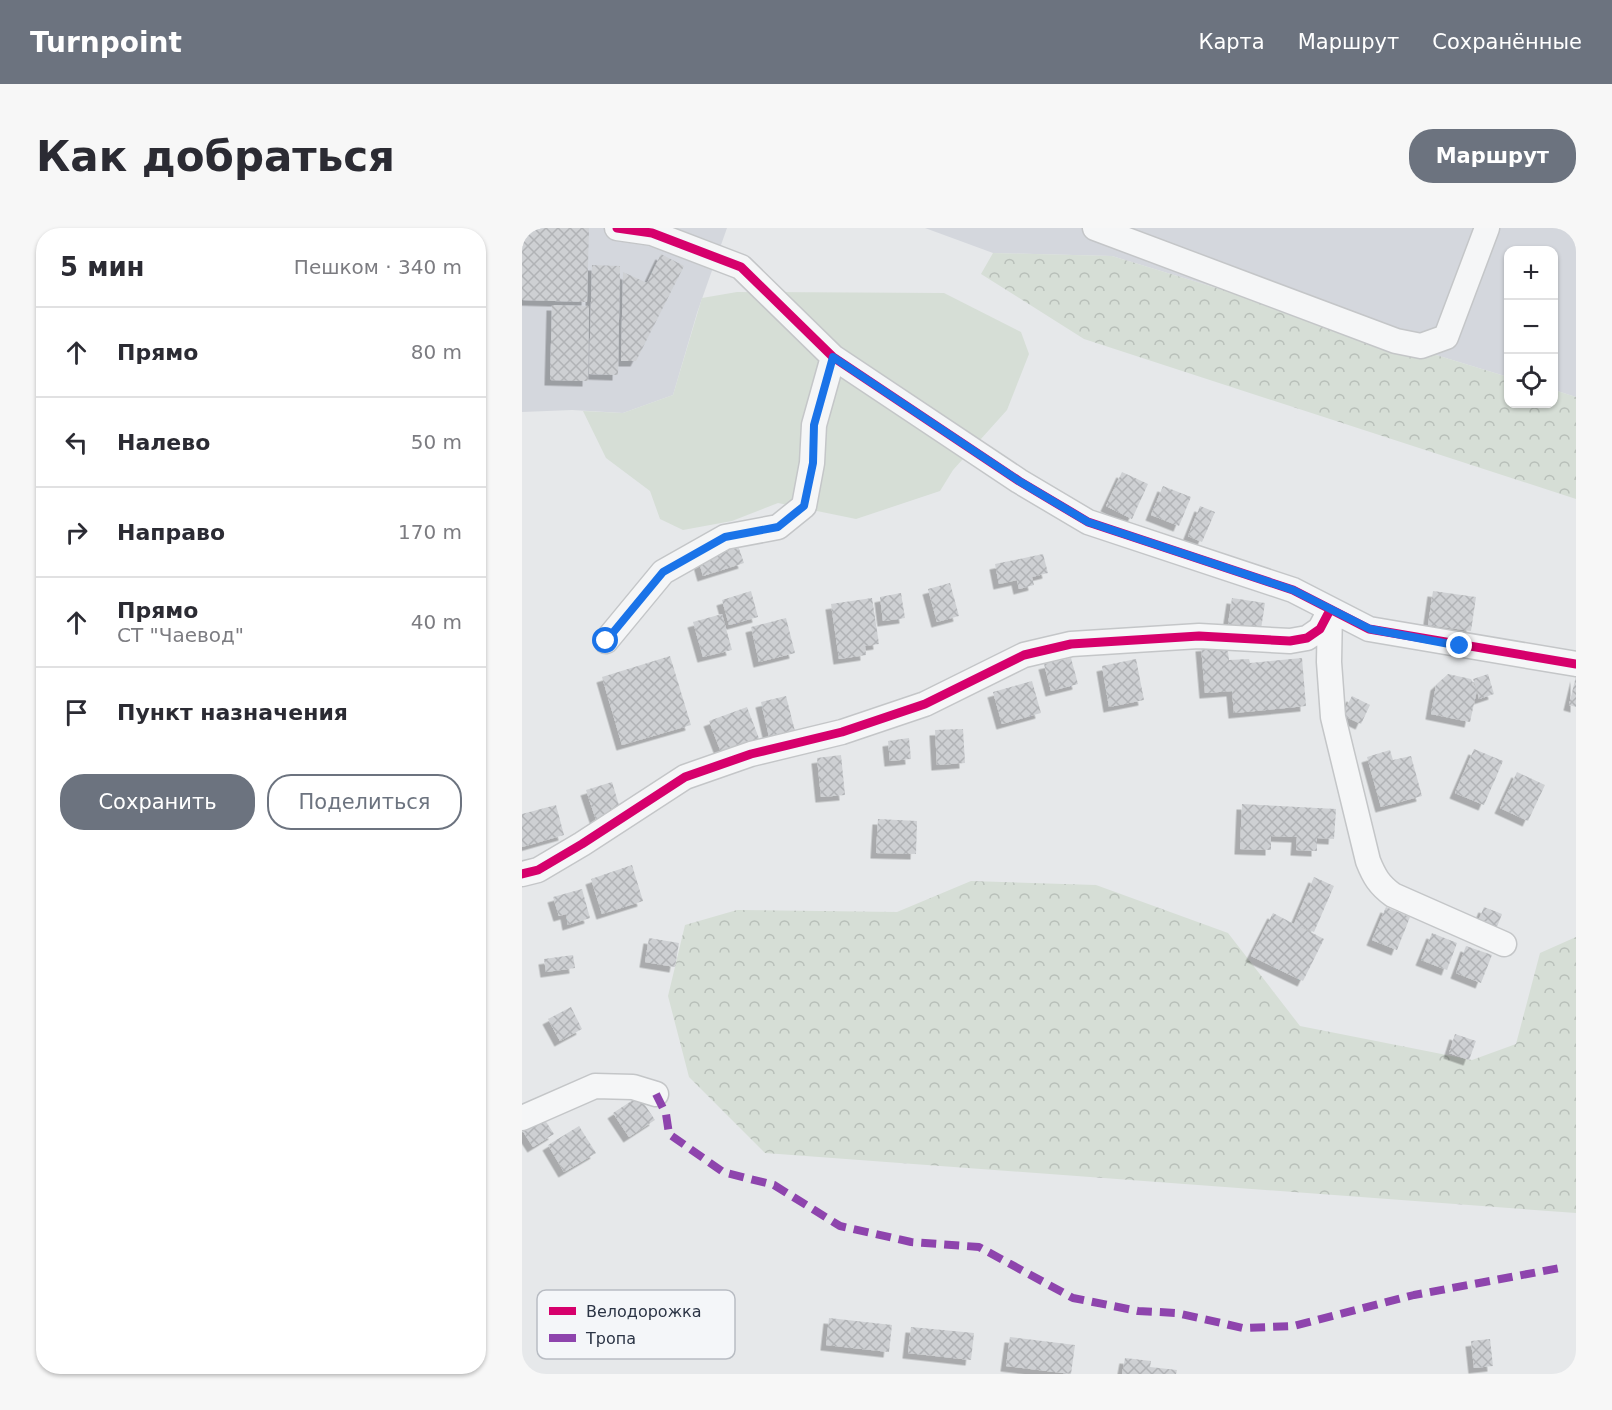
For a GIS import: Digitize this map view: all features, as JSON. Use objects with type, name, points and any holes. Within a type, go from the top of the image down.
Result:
[{"type":"street","points":[[617,228],[652,233],[741,267],[833,357],[1019,481],[1088,522],[1293,590],[1370,629],[1576,664]]},
{"type":"street","points":[[1095,228],[1396,341],[1421,345],[1446,337],[1487,228]]},
{"type":"street","points":[[606,641],[663,572],[725,537],[778,527],[804,506],[813,463],[814,425],[833,357]]},
{"type":"street","points":[[522,874],[538,870],[582,844],[685,777],[751,754],[842,732],[925,704],[1024,655],[1071,644],[1199,636],[1290,641],[1307,638],[1320,629],[1330,610]]},
{"type":"street","points":[[1330,610],[1329,662],[1333,717],[1368,861],[1374,874],[1381,886],[1393,895],[1504,944]]},
{"type":"street","points":[[522,1118],[595,1086],[633,1087],[656,1094]]},
{"type":"shaded area","points":[[522,228],[727,228],[697,313],[673,395],[623,413],[572,410],[522,412]]},
{"type":"shaded area","points":[[925,228],[1576,228],[1576,397],[1558,391],[1558,246],[1504,246],[1504,376],[1112,256],[993,253]]},
{"type":"green space","points":[[993,253],[1112,256],[1504,376],[1504,408],[1558,408],[1558,391],[1576,397],[1576,499],[1084,339],[981,274]]},
{"type":"green space","points":[[737,292],[944,293],[1021,332],[1029,354],[1007,410],[953,470],[940,491],[856,519],[778,503],[732,521],[683,530],[660,519],[650,491],[606,458],[583,411],[623,413],[673,395],[702,298]]},
{"type":"green space","points":[[971,881],[1096,885],[1228,933],[1300,1026],[1472,1060],[1516,1044],[1540,953],[1576,937],[1576,1213],[765,1153],[689,1077],[668,996],[685,925],[737,910],[897,912]]},
{"type":"building","points":[[522,228],[589,228],[587,302],[522,300]]},
{"type":"building","points":[[661,254],[684,266],[636,361],[621,361],[623,272],[647,283]]},
{"type":"building","points":[[592,265],[620,266],[618,375],[589,374]]},
{"type":"building","points":[[552,305],[589,306],[588,381],[550,380]]},
{"type":"building","points":[[1122,472],[1148,484],[1132,519],[1106,506]]},
{"type":"building","points":[[1163,486],[1191,497],[1179,526],[1151,515]]},
{"type":"building","points":[[1200,506],[1215,512],[1202,542],[1188,536]]},
{"type":"building","points":[[737,543],[744,563],[703,576],[697,555]]},
{"type":"building","points":[[1043,554],[1048,573],[1032,577],[1034,585],[1019,589],[1017,580],[999,584],[995,564]]},
{"type":"building","points":[[950,583],[959,616],[937,622],[928,589]]},
{"type":"building","points":[[751,591],[758,617],[729,625],[722,600]]},
{"type":"building","points":[[1433,591],[1476,597],[1471,631],[1428,625]]},
{"type":"building","points":[[901,593],[905,618],[883,621],[880,597]]},
{"type":"building","points":[[872,598],[879,644],[865,646],[866,655],[839,659],[831,604]]},
{"type":"building","points":[[1232,598],[1265,603],[1261,629],[1228,624]]},
{"type":"building","points":[[722,614],[732,650],[703,657],[693,622]]},
{"type":"building","points":[[786,618],[795,653],[759,662],[751,627]]},
{"type":"building","points":[[1227,644],[1229,660],[1249,659],[1250,663],[1302,658],[1306,706],[1234,713],[1232,691],[1205,693],[1201,646]]},
{"type":"building","points":[[670,656],[691,725],[622,745],[602,677]]},
{"type":"building","points":[[1071,658],[1078,684],[1051,691],[1044,664]]},
{"type":"building","points":[[1136,659],[1144,700],[1109,707],[1102,666]]},
{"type":"building","points":[[1448,674],[1471,679],[1477,690],[1470,722],[1431,714],[1436,685]]},
{"type":"building","points":[[1488,674],[1494,694],[1479,699],[1473,679]]},
{"type":"building","points":[[1576,676],[1576,707],[1569,705]]},
{"type":"building","points":[[1032,681],[1041,713],[1002,724],[993,692]]},
{"type":"building","points":[[786,696],[796,735],[770,741],[761,702]]},
{"type":"building","points":[[1352,696],[1370,705],[1361,724],[1342,715]]},
{"type":"building","points":[[747,707],[760,741],[722,755],[709,721]]},
{"type":"building","points":[[963,729],[965,763],[937,765],[935,730]]},
{"type":"building","points":[[909,738],[911,759],[890,761],[888,741]]},
{"type":"building","points":[[1474,749],[1503,761],[1484,805],[1455,793]]},
{"type":"building","points":[[1390,750],[1393,760],[1411,756],[1422,796],[1381,807],[1367,757]]},
{"type":"building","points":[[841,755],[845,795],[821,797],[817,758]]},
{"type":"building","points":[[1517,772],[1545,785],[1528,821],[1500,808]]},
{"type":"building","points":[[612,782],[621,812],[596,820],[586,790]]},
{"type":"building","points":[[1242,804],[1336,809],[1334,839],[1317,838],[1317,851],[1296,850],[1297,837],[1271,836],[1271,850],[1240,849]]},
{"type":"building","points":[[556,805],[564,835],[522,847],[522,814]]},
{"type":"building","points":[[878,819],[917,821],[916,854],[876,853]]},
{"type":"building","points":[[632,865],[643,901],[602,914],[591,879]]},
{"type":"building","points":[[1314,877],[1334,886],[1314,932],[1297,925],[1324,939],[1303,981],[1251,956],[1273,913],[1294,924]]},
{"type":"building","points":[[582,889],[590,918],[568,925],[566,914],[559,916],[553,897]]},
{"type":"building","points":[[1386,907],[1410,917],[1397,950],[1372,940]]},
{"type":"building","points":[[1484,907],[1502,914],[1495,932],[1477,924]]},
{"type":"building","points":[[1432,933],[1457,943],[1447,970],[1421,960]]},
{"type":"building","points":[[649,938],[679,943],[675,967],[645,962]]},
{"type":"building","points":[[1466,946],[1492,955],[1481,983],[1456,973]]},
{"type":"building","points":[[573,955],[575,968],[546,972],[544,959]]},
{"type":"building","points":[[571,1007],[582,1029],[560,1041],[548,1019]]},
{"type":"building","points":[[1455,1034],[1476,1041],[1469,1060],[1449,1053]]},
{"type":"building","points":[[639,1096],[655,1120],[629,1137],[613,1113]]},
{"type":"building","points":[[543,1117],[554,1134],[533,1147],[522,1130]]},
{"type":"building","points":[[579,1126],[596,1153],[564,1172],[548,1145]]},
{"type":"building","points":[[829,1318],[892,1325],[889,1352],[826,1345]]},
{"type":"building","points":[[911,1327],[974,1333],[971,1360],[908,1353]]},
{"type":"building","points":[[1010,1337],[1075,1345],[1071,1374],[1006,1366]]},
{"type":"building","points":[[1490,1339],[1493,1366],[1474,1368],[1471,1341]]},
{"type":"building","points":[[1125,1358],[1151,1361],[1150,1367],[1177,1370],[1176,1374],[1122,1374]]},
{"type":"marked path","points":[[656,1094],[666,1114],[669,1134],[723,1172],[774,1185],[840,1226],[911,1242],[979,1247],[1073,1298],[1138,1311],[1177,1313],[1243,1328],[1294,1326],[1414,1295],[1560,1268]]},
{"type":"cycle path","points":[[617,228],[652,233],[741,267],[833,357],[1019,481],[1088,522],[1293,590],[1369,629],[1576,664]]},
{"type":"cycle path","points":[[522,874],[538,870],[582,844],[685,777],[751,754],[842,732],[925,704],[1024,655],[1071,644],[1199,636],[1290,641],[1307,638],[1320,629],[1330,610]]},
{"type":"route","points":[[606,641],[663,572],[725,537],[778,527],[804,506],[813,463],[814,425],[833,357],[1019,481],[1088,522],[1293,590],[1370,629],[1460,646]]}]
